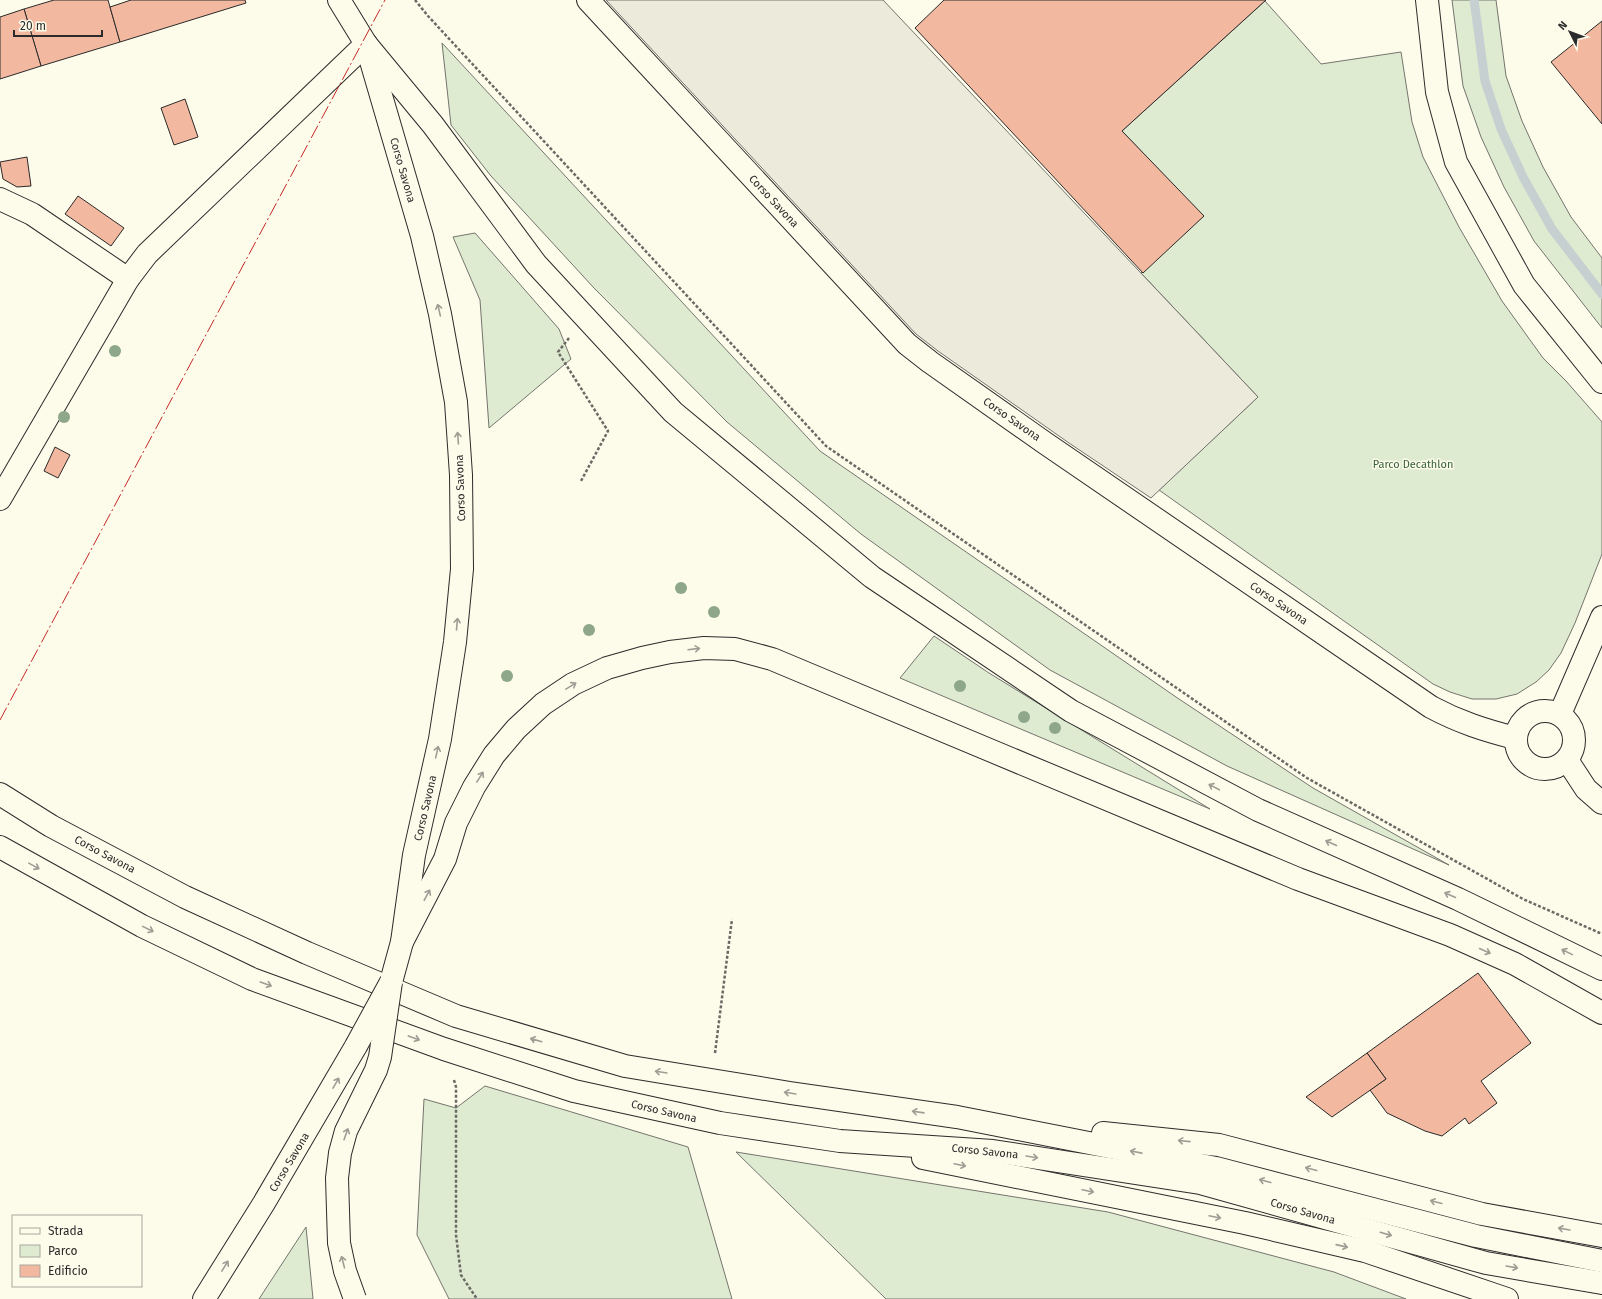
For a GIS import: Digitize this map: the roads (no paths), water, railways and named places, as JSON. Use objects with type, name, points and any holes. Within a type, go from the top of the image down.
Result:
[{"type":"main road","name":"Corso Savona","points":[[204,1299],[268,1197],[356,1046],[393,974],[402,942],[414,855],[440,739],[455,642],[462,569],[461,475],[456,402],[440,314],[422,236],[366,44],[339,0]]},
{"type":"main road","name":"Corso Savona","points":[[588,0],[907,344],[930,362],[1045,443],[1431,707],[1452,719],[1479,729],[1515,738]]},
{"type":"main road","points":[[1427,0],[1437,92],[1456,162],[1524,285],[1602,382]]},
{"type":"main road","points":[[0,499],[128,279],[147,254],[366,44],[433,125],[536,264],[673,412],[872,577],[1071,711],[1258,810],[1458,899],[1602,969]]},
{"type":"main road","points":[[0,199],[32,214],[128,279]]},
{"type":"main road","points":[[1560,714],[1602,617]]},
{"type":"main road","points":[[402,942],[445,859],[456,823],[474,788],[494,755],[516,729],[542,704],[573,684],[607,668],[649,656],[704,648],[735,649],[772,659],[1298,879],[1450,935],[1515,964],[1602,1013]]},
{"type":"main road","points":[[1549,710],[1560,714],[1570,723],[1574,734],[1574,748],[1566,760],[1558,767],[1543,769],[1533,767],[1522,759],[1517,750],[1515,738],[1518,728],[1524,719],[1537,711],[1549,710]]},
{"type":"main road","points":[[1566,760],[1586,790],[1602,803]]},
{"type":"main road","name":"Corso Savona","points":[[0,794],[50,826],[185,897],[307,953],[456,1016],[625,1066],[957,1117],[1216,1168],[1476,1236],[1602,1261]]},
{"type":"main road","name":"Corso Savona","points":[[0,847],[142,926],[252,979],[444,1049],[582,1092],[720,1123],[840,1141],[993,1151],[1200,1182],[1486,1262],[1602,1283]]},
{"type":"main road","points":[[355,1299],[345,1271],[338,1243],[337,1178],[340,1152],[346,1131],[376,1070],[380,1057],[393,974]]},
{"type":"main road","points":[[957,1117],[1220,1145],[1482,1214],[1602,1236]]},
{"type":"main road","points":[[840,1141],[1245,1223],[1357,1250],[1507,1299]]},
{"type":"waterway","points":[[1474,0],[1485,81],[1501,129],[1523,177],[1552,229],[1602,294]]},
{"type":"park label","name":"Parco Decathlon","points":[[1413,464]]}]
